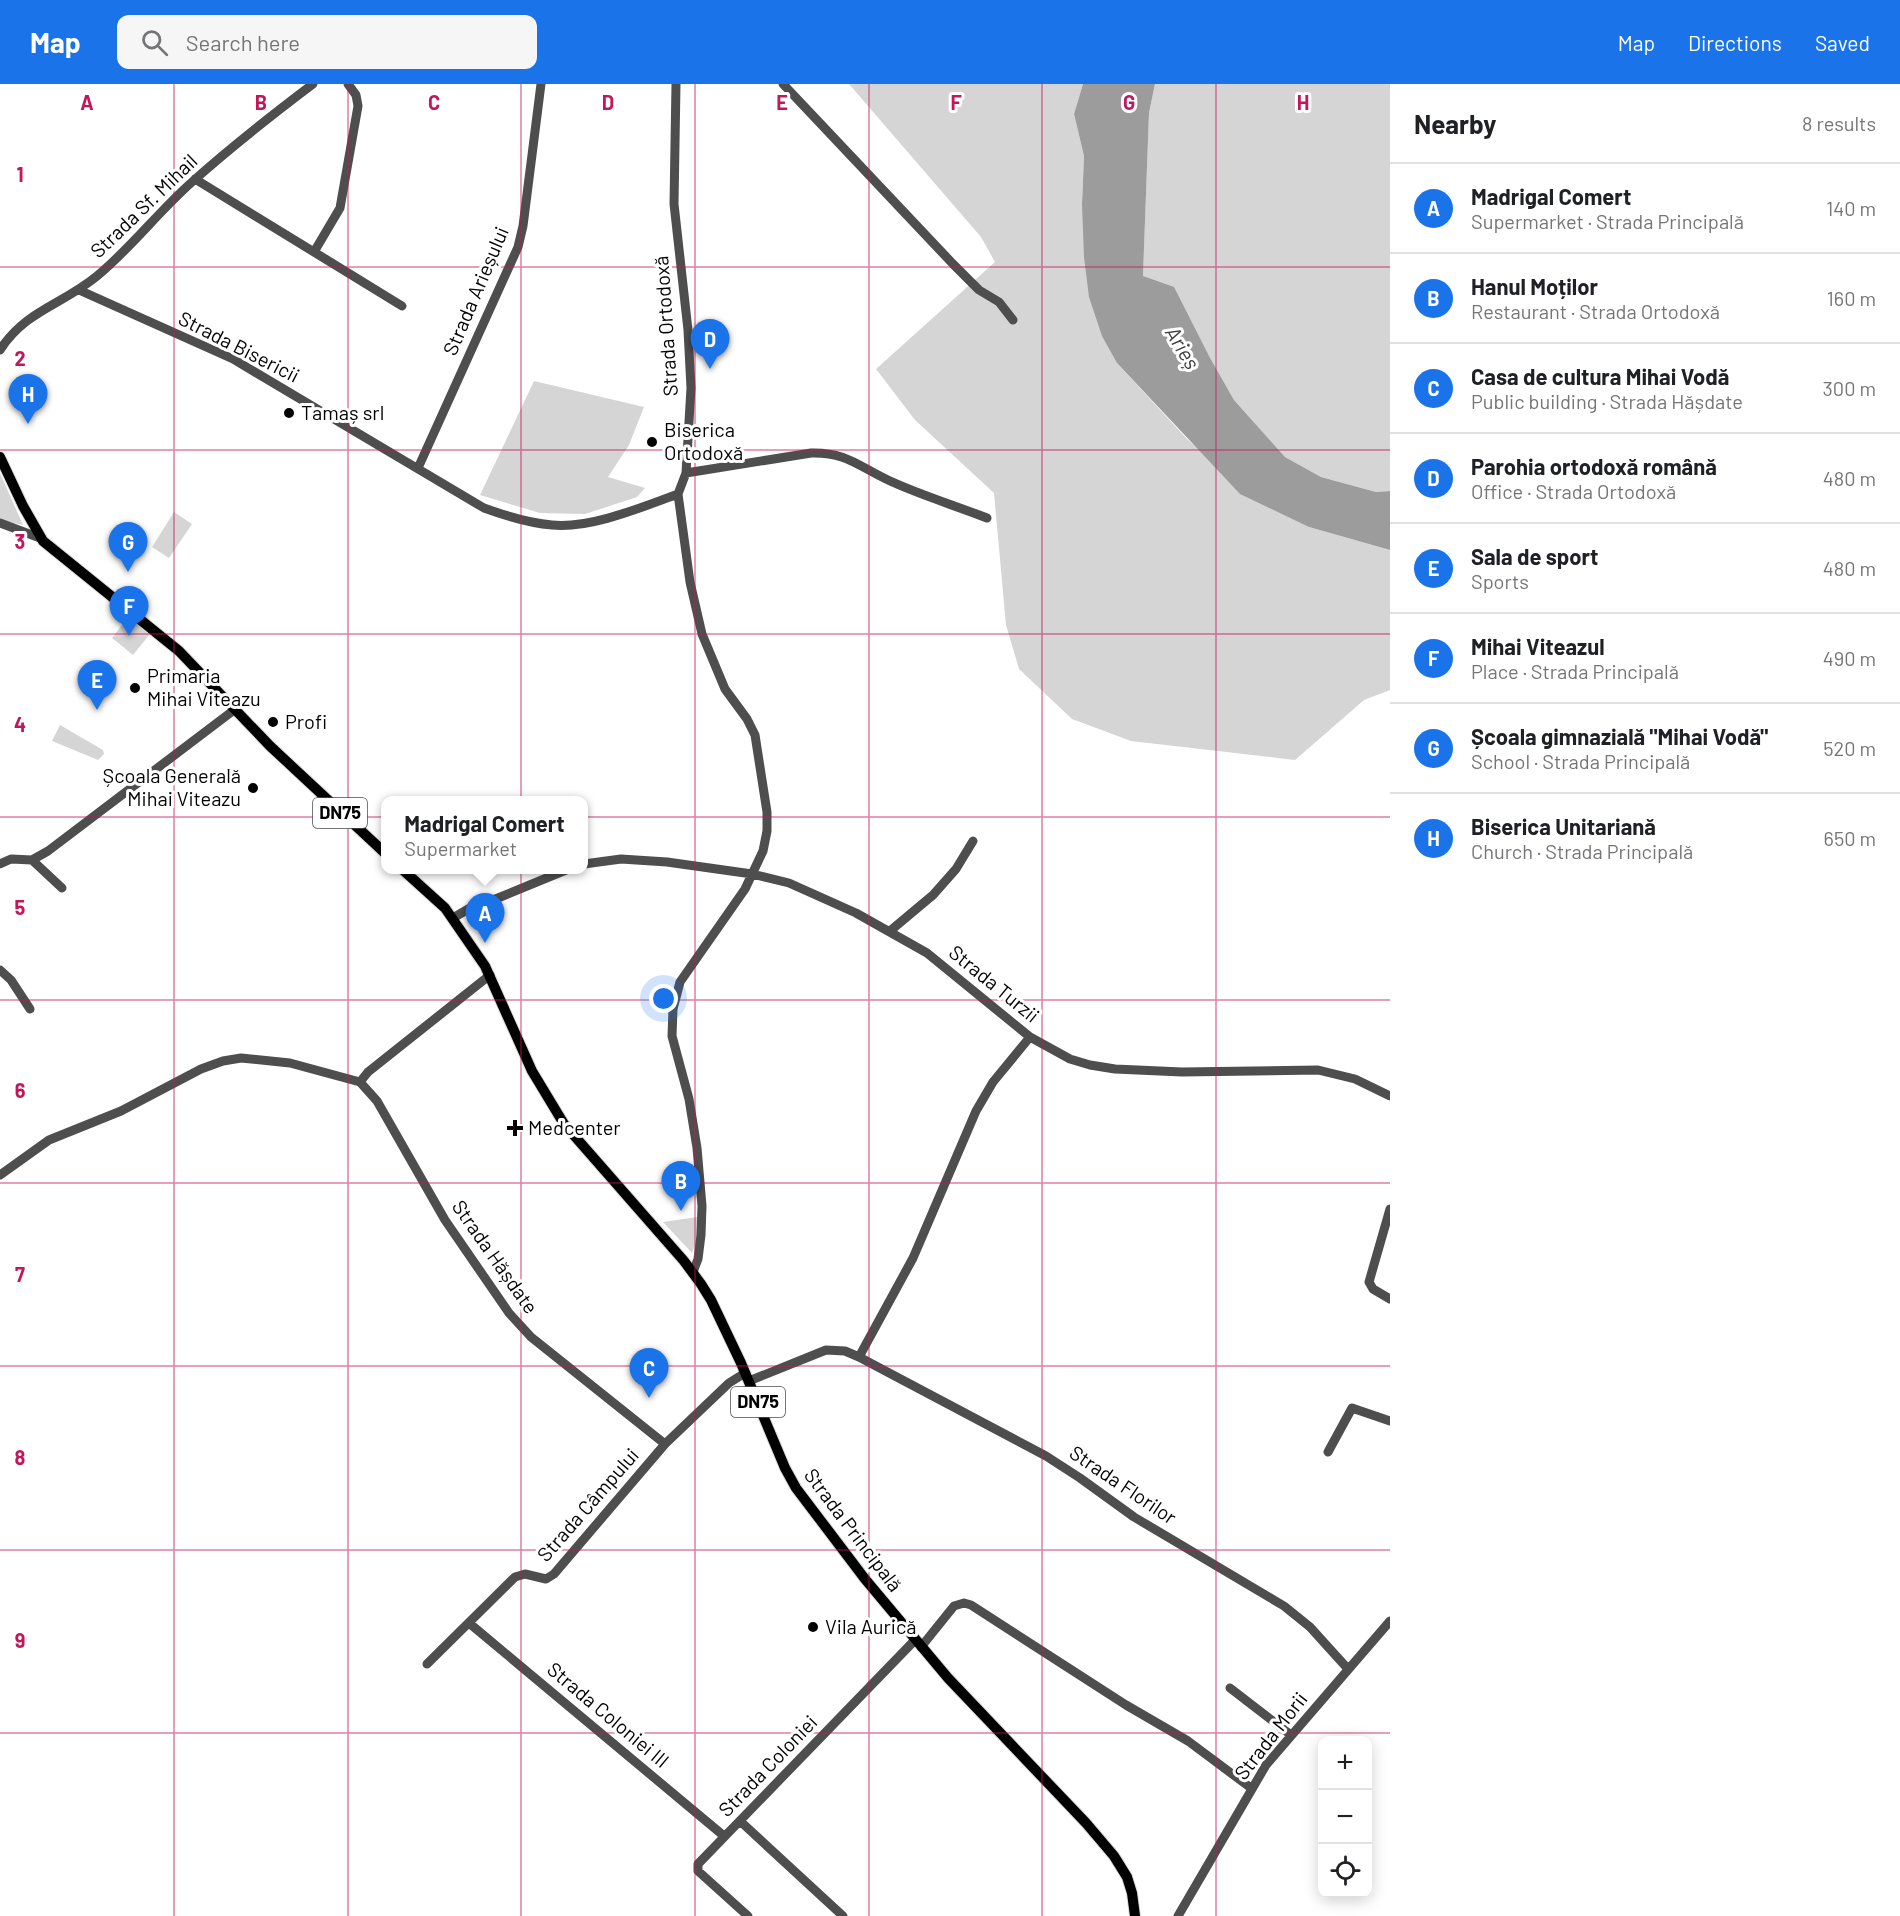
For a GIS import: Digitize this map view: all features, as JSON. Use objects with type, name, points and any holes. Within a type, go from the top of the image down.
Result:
[{"type":"main road","name":"DN75","points":[[0,457],[40,538],[179,651],[270,747],[381,849]]},
{"type":"main road","name":"Strada Principală","points":[[407,874],[445,908],[490,975],[532,1071],[564,1124],[693,1272],[711,1300],[796,1488],[865,1579],[918,1643],[1114,1856],[1127,1877],[1135,1916]]},
{"type":"street","name":"Strada Sf. Mihail","points":[[0,351],[18,326],[32,315],[79,290],[99,274],[195,179],[313,84]]},
{"type":"street","points":[[314,252],[340,208],[358,106],[356,95],[348,84]]},
{"type":"street","name":"Strada Arieșului","points":[[418,468],[518,247],[523,225],[541,84]]},
{"type":"street","name":"Strada Ortodoxă","points":[[676,84],[674,204],[688,330],[691,388],[686,473],[678,494],[690,582],[702,634],[725,689],[747,719],[755,735],[767,812],[764,851],[745,889],[680,982],[673,1008],[672,1036],[697,1148],[702,1206],[698,1259],[693,1272]]},
{"type":"street","points":[[783,84],[953,264],[979,290],[999,302],[1013,320]]},
{"type":"street","points":[[195,179],[402,306]]},
{"type":"street","name":"Strada Bisericii","points":[[79,290],[233,359],[484,508],[517,519],[553,525],[577,524],[623,513],[678,494]]},
{"type":"street","points":[[686,473],[810,453],[839,455],[888,480],[987,518]]},
{"type":"street","points":[[0,523],[40,538]]},
{"type":"street","points":[[0,864],[11,859],[32,860],[48,851],[234,710]]},
{"type":"street","points":[[891,931],[933,895],[956,869],[974,841]]},
{"type":"street","name":"Strada Turzii","points":[[588,863],[621,859],[667,862],[752,874],[789,883],[891,931],[927,953],[1030,1037],[1070,1059],[1090,1065],[1114,1069],[1182,1072],[1318,1070],[1355,1079],[1390,1096]]},
{"type":"street","points":[[32,860],[62,888]]},
{"type":"street","points":[[453,918],[470,908],[556,874]]},
{"type":"street","points":[[0,970],[11,980],[30,1009]]},
{"type":"street","points":[[0,1175],[49,1140],[121,1111],[201,1069],[223,1061],[241,1058],[290,1063],[360,1082],[368,1072],[490,975]]},
{"type":"street","points":[[859,1357],[913,1258],[976,1111],[993,1082],[1030,1037]]},
{"type":"street","name":"Strada Hășdate","points":[[360,1082],[377,1101],[445,1220],[509,1313],[531,1337],[665,1444]]},
{"type":"street","points":[[1390,1209],[1369,1282],[1373,1289],[1390,1299]]},
{"type":"street","name":"Strada Florilor","points":[[747,1377],[826,1350],[845,1351],[859,1357],[1046,1456],[1134,1517],[1284,1606],[1310,1627],[1348,1669]]},
{"type":"street","name":"Strada Câmpului","points":[[427,1664],[515,1577],[525,1574],[546,1579],[554,1575],[665,1444],[729,1383],[747,1377]]},
{"type":"street","points":[[1328,1452],[1352,1408],[1390,1421]]},
{"type":"street","name":"Strada Coloniei","points":[[748,1916],[698,1871],[698,1864],[954,1606],[964,1603],[971,1605],[1126,1705],[1188,1741],[1251,1788]]},
{"type":"street","name":"Strada Morii","points":[[1178,1916],[1266,1765],[1390,1621]]},
{"type":"street","name":"Strada Coloniei III","points":[[469,1623],[724,1836]]},
{"type":"street","points":[[1230,1688],[1291,1735]]},
{"type":"street","points":[[740,1821],[843,1916]]},
{"type":"shaded area","points":[[849,84],[1083,84],[1074,114],[1084,156],[1082,204],[1117,363],[1187,439],[1205,455],[1309,527],[1390,550],[1390,690],[1364,700],[1295,760],[1131,741],[1072,719],[1019,669],[1006,625],[994,493],[915,420],[876,369],[995,262],[981,237]]},
{"type":"shaded area","points":[[1155,84],[1390,84],[1390,491],[1376,492],[1321,477],[1285,457],[1234,400],[1209,356],[1143,276],[1149,113]]},
{"type":"shaded area","points":[[534,381],[644,407],[629,445],[608,477],[645,488],[637,497],[585,514],[540,513],[480,495]]},
{"type":"shaded area","points":[[0,473],[23,525],[0,520]]},
{"type":"shaded area","points":[[174,512],[192,524],[169,558],[152,547]]},
{"type":"shaded area","points":[[128,617],[150,634],[133,655],[112,638]]},
{"type":"shaded area","points":[[60,725],[103,750],[104,754],[98,760],[52,741]]},
{"type":"shaded area","points":[[697,1217],[698,1237],[692,1253],[663,1222]]},
{"type":"water","name":"Arieș","points":[[1083,84],[1155,84],[1149,113],[1143,276],[1174,287],[1234,400],[1285,457],[1321,477],[1376,492],[1390,491],[1390,550],[1309,527],[1240,494],[1117,363],[1102,336],[1089,297],[1084,257],[1082,204],[1084,156],[1074,114]]},
{"type":"place","name":"Parohia ortodoxă română","points":[[710,369]]},
{"type":"place","name":"Tamaș srl","points":[[289,413]]},
{"type":"place","name":"Biserica Unitariană","points":[[28,424]]},
{"type":"place","name":"Biserica Ortodoxă","points":[[652,442]]},
{"type":"place","name":"Școala gimnazială \"Mihai Vodă\"","points":[[128,572]]},
{"type":"place","name":"Mihai Viteazul","points":[[129,636]]},
{"type":"place","name":"Primaria Mihai Viteazu","points":[[135,688]]},
{"type":"place","name":"Sala de sport","points":[[97,710]]},
{"type":"place","name":"Profi","points":[[273,722]]},
{"type":"place","name":"Școala Generală Mihai Viteazu","points":[[253,788]]},
{"type":"place","name":"Madrigal Comert","points":[[485,943]]},
{"type":"place","name":"Medcenter","points":[[515,1128]]},
{"type":"place","name":"Hanul Moților","points":[[681,1211]]},
{"type":"place","name":"Casa de cultura Mihai Vodă","points":[[649,1398]]},
{"type":"place","name":"Vila Aurică","points":[[813,1627]]}]
